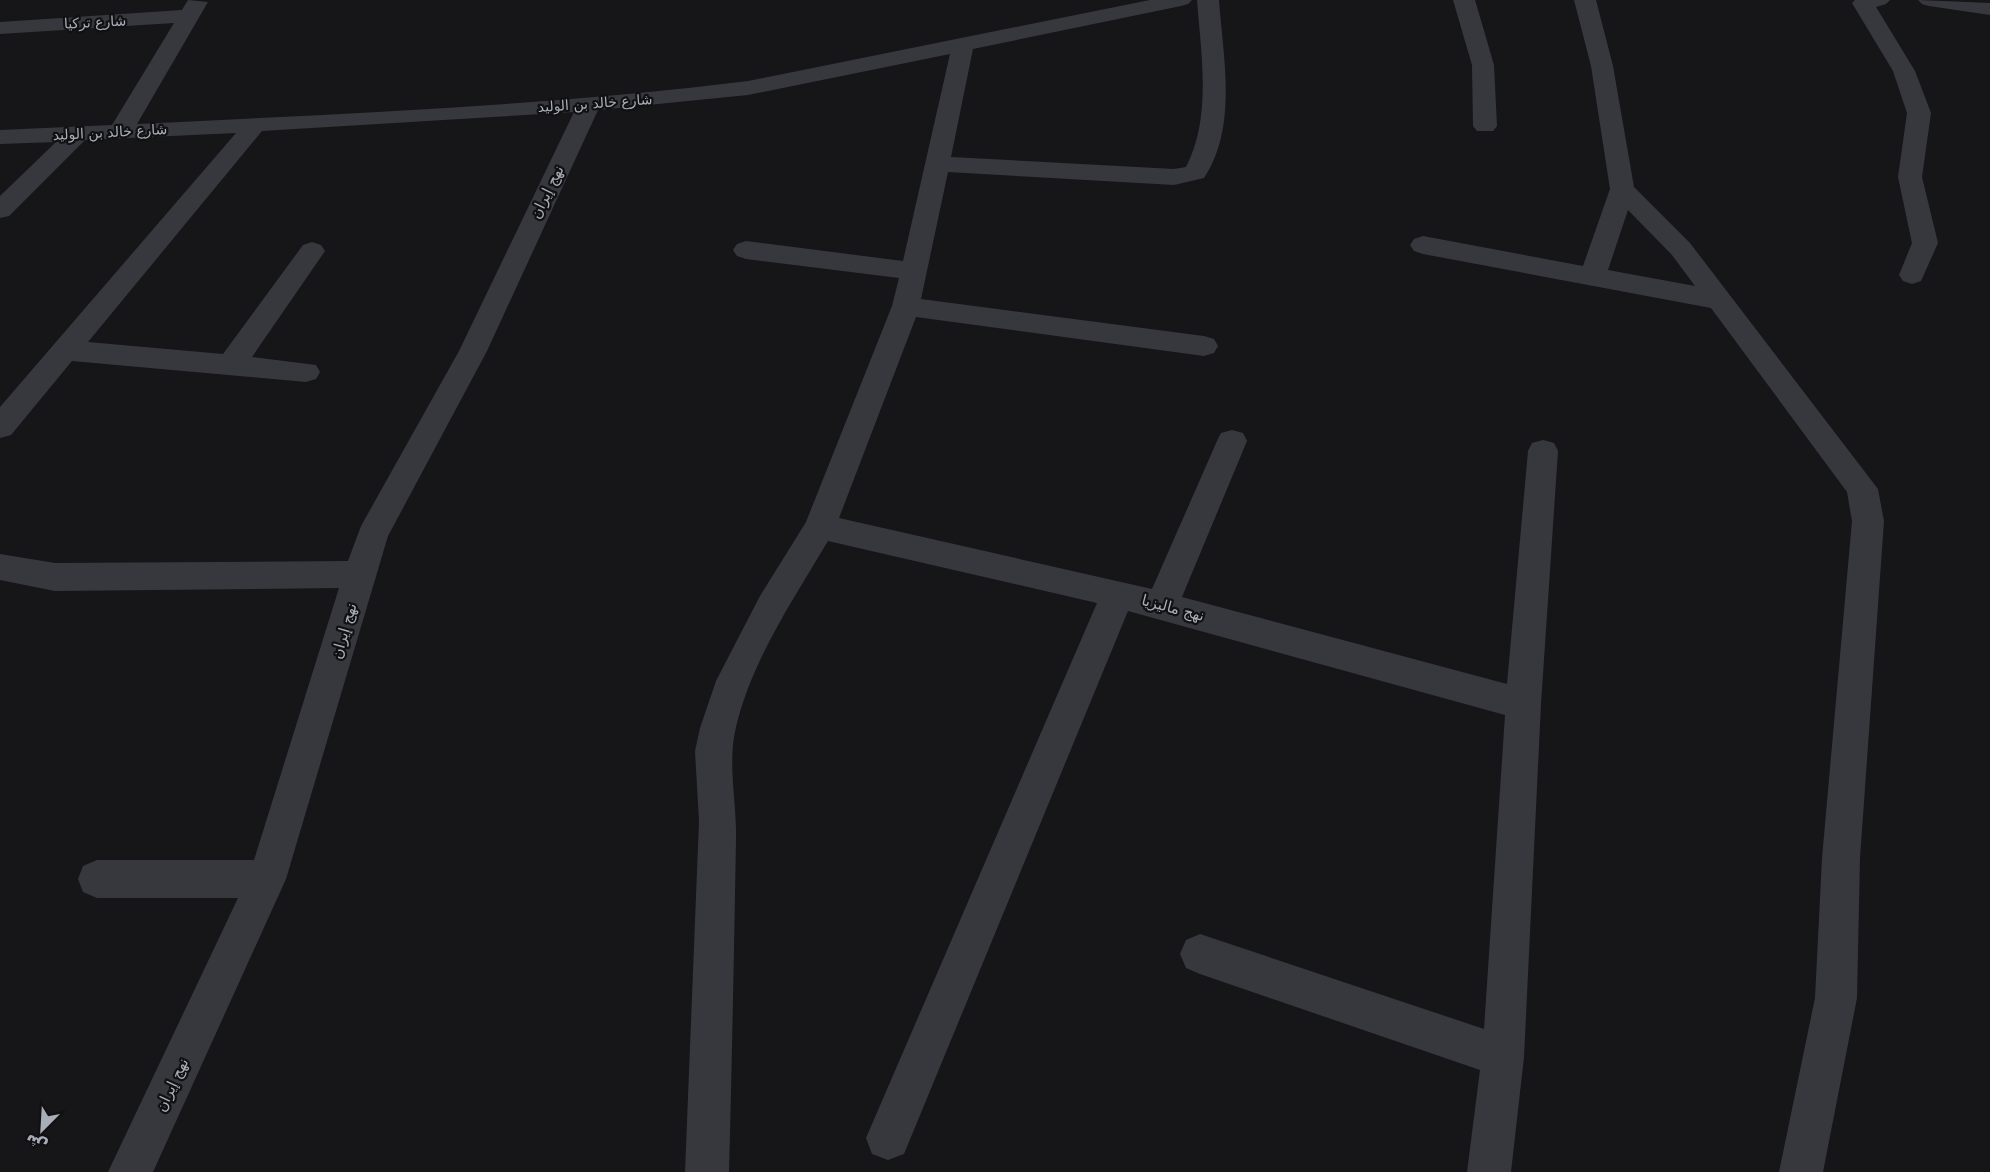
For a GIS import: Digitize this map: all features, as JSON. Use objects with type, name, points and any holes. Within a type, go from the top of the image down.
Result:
[{"type":"street","points":[[1046,28],[1059,0]]},
{"type":"street","name":"شارع خالد بن الوليد","points":[[0,137],[255,125],[589,105],[747,88],[1181,0]]},
{"type":"street","points":[[937,164],[1174,177],[1195,173],[1203,162],[1210,136],[1212,81],[1208,0]]},
{"type":"street","points":[[1464,0],[1483,65],[1485,126]]},
{"type":"street","points":[[1585,0],[1602,66],[1622,189],[1593,277]]},
{"type":"street","points":[[1929,0],[1990,9]]},
{"type":"street","points":[[1868,1],[1918,103],[1919,114],[1910,177],[1925,243],[1912,275]]},
{"type":"street","points":[[120,132],[194,8]]},
{"type":"street","name":"شارع تركيا","points":[[0,28],[194,8]]},
{"type":"street","points":[[707,1172],[718,821],[712,751],[728,692],[772,606],[820,526],[906,306],[963,45]]},
{"type":"street","name":"نهج إيران","points":[[130,1172],[267,879],[372,535],[473,351],[589,105]]},
{"type":"street","points":[[0,427],[255,125]]},
{"type":"street","points":[[0,210],[78,134]]},
{"type":"street","points":[[1622,189],[1681,249],[1862,489],[1868,520],[1841,858],[1836,998],[1801,1172]]},
{"type":"street","points":[[1424,245],[1719,300]]},
{"type":"street","points":[[746,250],[913,271]]},
{"type":"street","points":[[231,365],[312,251]]},
{"type":"street","points":[[906,306],[1204,346]]},
{"type":"street","points":[[66,350],[306,372]]},
{"type":"street","points":[[1162,605],[1232,441]]},
{"type":"street","points":[[1489,1172],[1503,1057],[1523,704],[1544,451]]},
{"type":"street","name":"نهج ماليزيا","points":[[820,526],[1162,605],[1523,704]]},
{"type":"street","points":[[0,567],[54,577],[361,574]]},
{"type":"street","points":[[888,1138],[1118,594]]},
{"type":"street","points":[[97,879],[267,879]]},
{"type":"street","points":[[1200,954],[1503,1057]]}]
